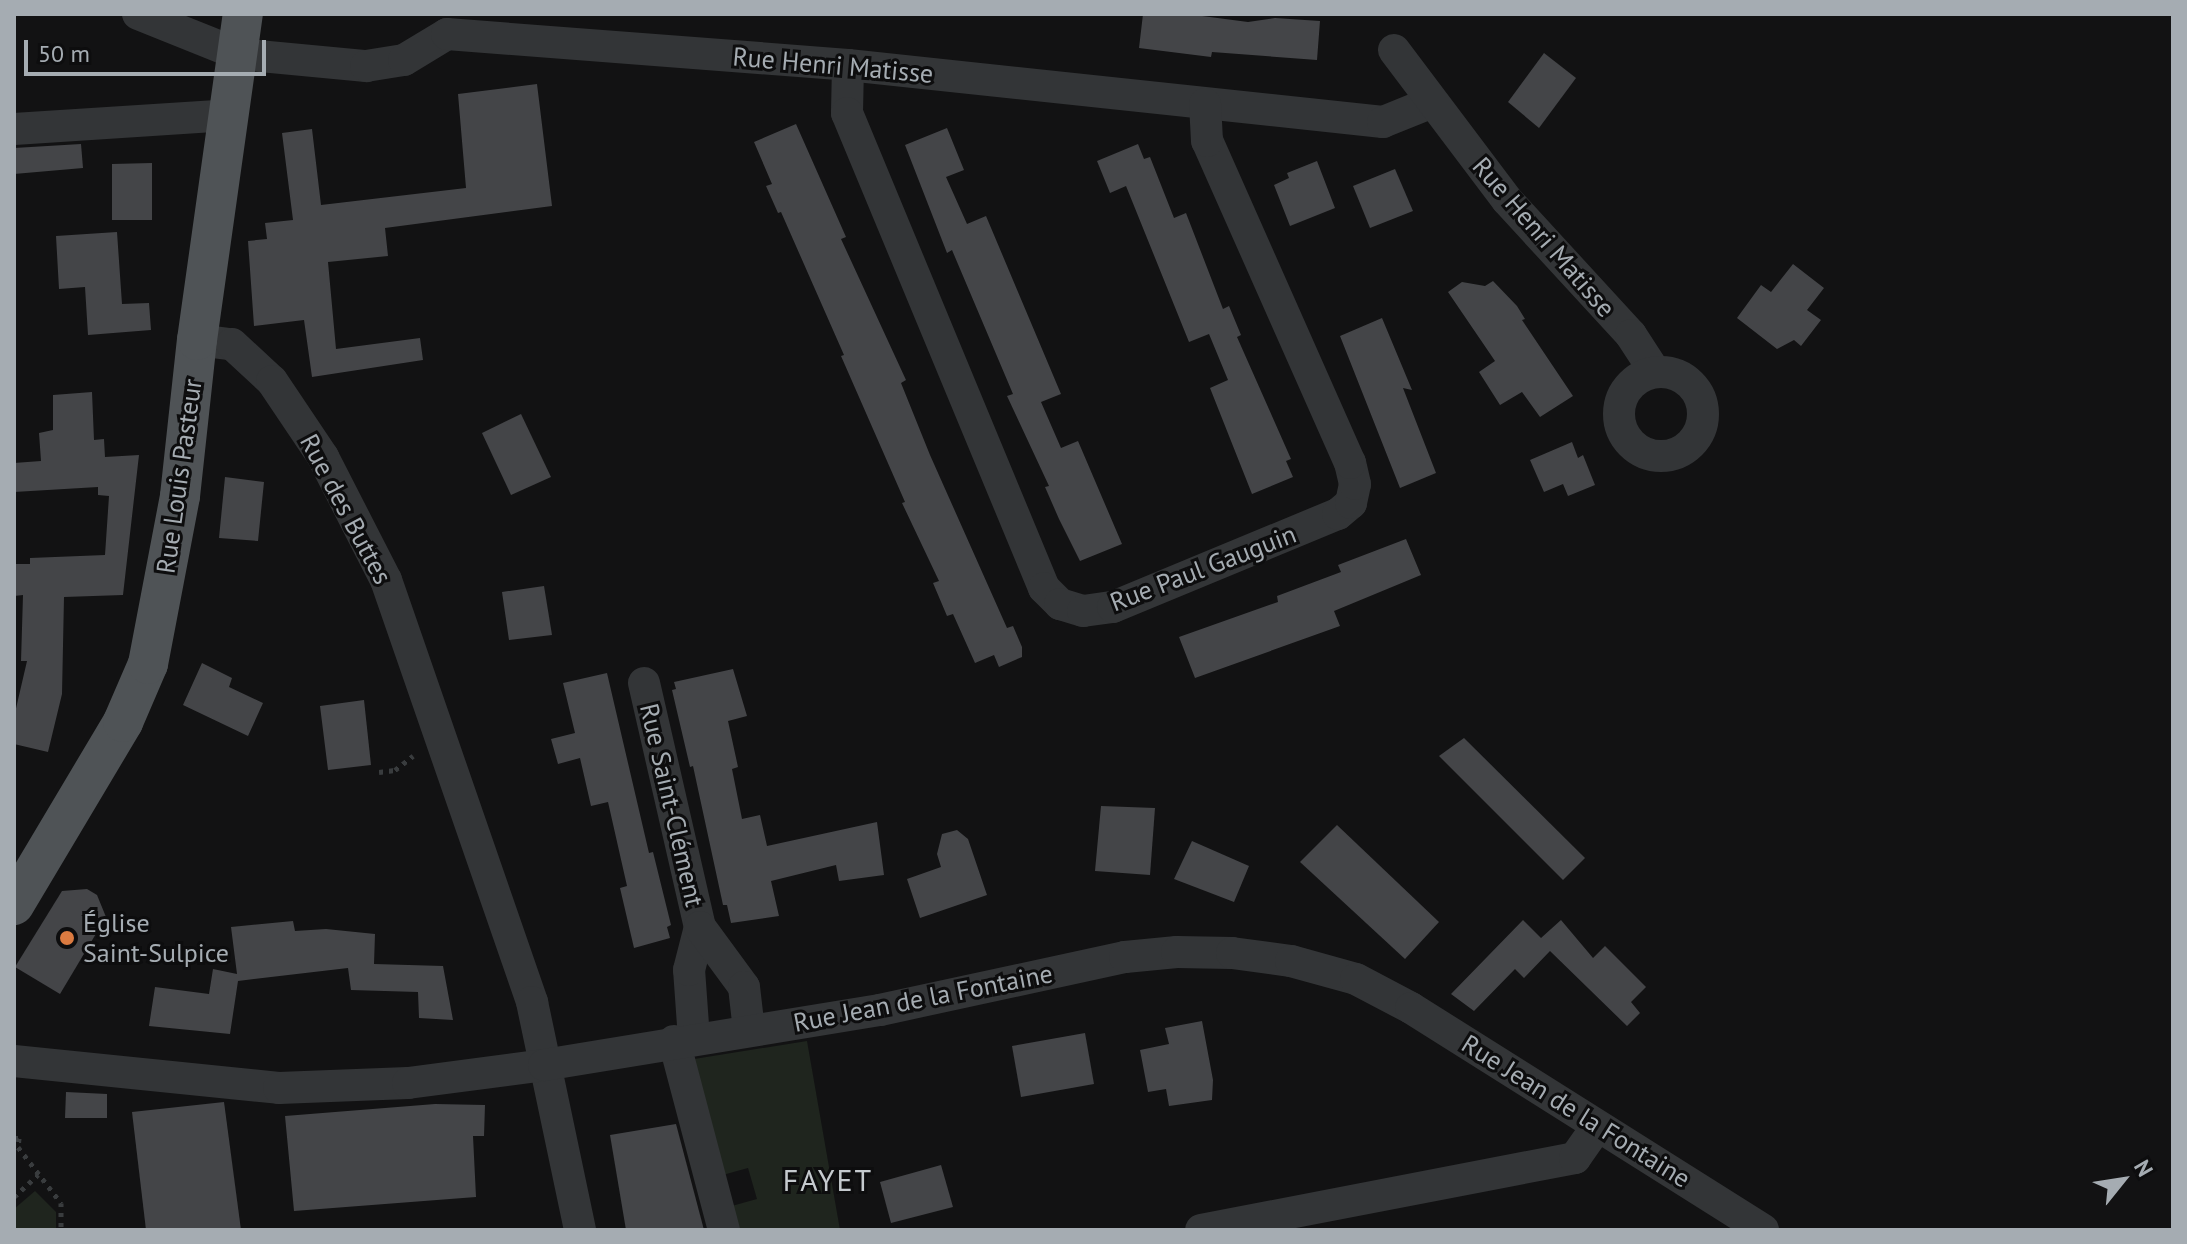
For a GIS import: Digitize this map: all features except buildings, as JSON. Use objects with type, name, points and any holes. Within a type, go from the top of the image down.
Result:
[{"type":"main road","name":"Rue Louis Pasteur","points":[[14,905],[116,735],[148,664],[180,496],[197,340],[243,14]]},
{"type":"street","name":"Rue Henri Matisse","points":[[138,14],[238,54],[366,66],[404,60],[447,34],[848,65],[1383,122],[1430,103]]},
{"type":"street","name":"Rue Henri Matisse","points":[[1394,50],[1430,103],[1507,200],[1631,335],[1655,372]]},
{"type":"street","name":"Rue Paul Gauguin","points":[[848,65],[847,113],[1044,588],[1060,604],[1083,611],[1113,607],[1338,514],[1351,503],[1355,484],[1350,463],[1207,141],[1205,104]]},
{"type":"street","points":[[14,129],[229,115]]},
{"type":"street","name":"Rue des Buttes","points":[[197,340],[232,344],[272,381],[323,457],[386,580],[424,736],[532,1002],[580,1230]]},
{"type":"street","name":"Rue Saint-Clément","points":[[644,683],[700,927],[744,987],[749,1030]]},
{"type":"street","name":"Rue Saint-Clément","points":[[700,927],[689,970],[684,1040],[724,1230]]},
{"type":"street","name":"Rue Jean de la Fontaine","points":[[14,1061],[279,1088],[408,1083],[544,1065],[880,1010],[1125,957],[1177,952],[1232,953],[1291,961],[1356,979],[1411,1008],[1763,1230]]},
{"type":"street","points":[[1201,1230],[1575,1158],[1597,1126]]},
{"type":"path","points":[[379,772],[395,770],[413,760],[424,736]]},
{"type":"path","points":[[14,1138],[19,1138],[18,1147],[61,1203],[61,1230]]},
{"type":"path","points":[[14,1197],[38,1175]]},
{"type":"shaded area","points":[[807,1041],[840,1230],[734,1230],[728,1207],[757,1199],[748,1168],[719,1176],[688,1060]]},
{"type":"shaded area","points":[[35,1191],[56,1212],[56,1230],[14,1230],[14,1209]]},
{"type":"place","name":"Église Saint-Sulpice","points":[[67,938]]},
{"type":"district","name":"FAYET","points":[[828,1180]]}]
